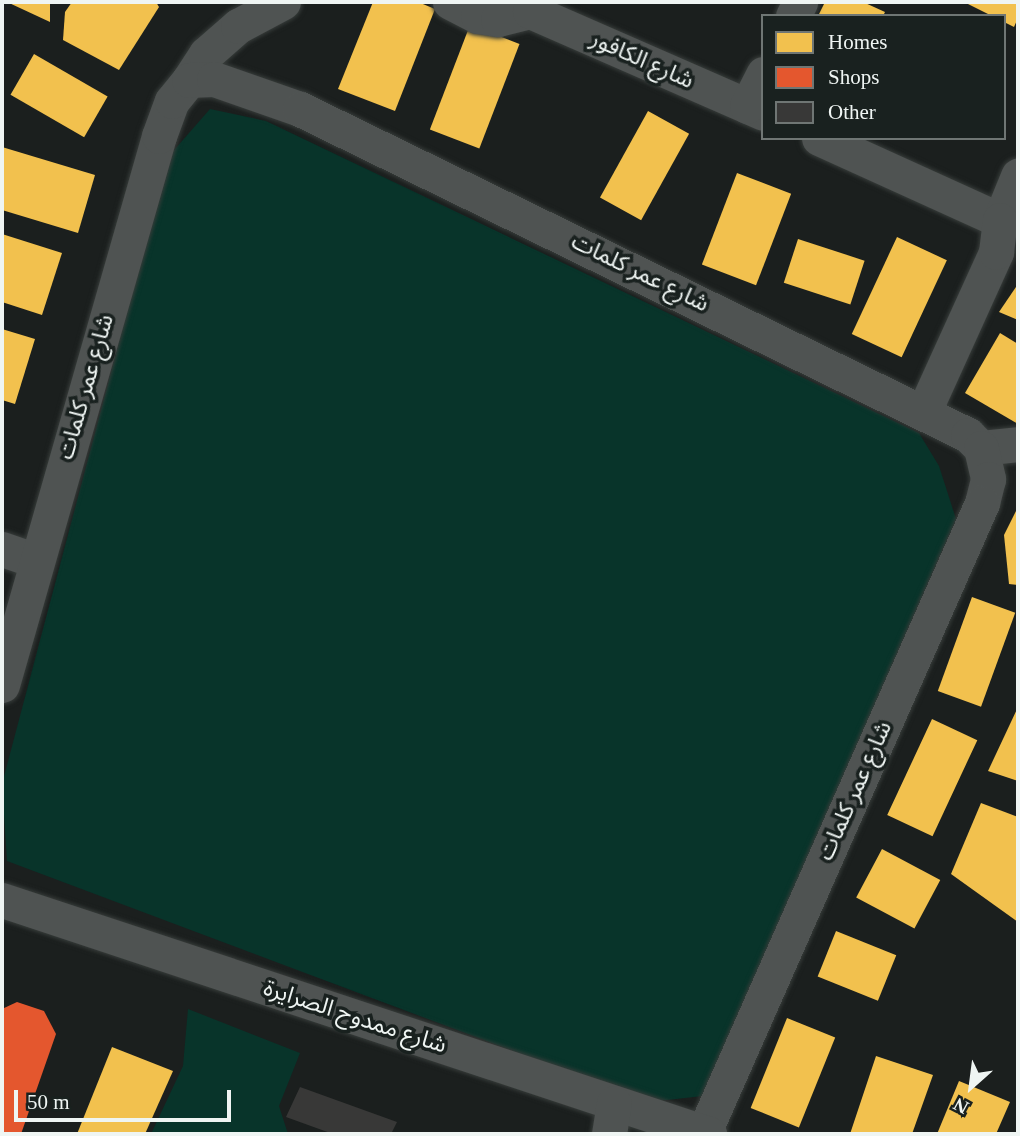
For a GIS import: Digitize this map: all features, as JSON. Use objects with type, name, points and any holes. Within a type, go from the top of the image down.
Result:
[{"type":"street","points":[[189,80],[206,54],[237,26],[283,2]]},
{"type":"street","points":[[450,2],[478,16],[498,19],[532,7]]},
{"type":"street","name":"شارع الكافور","points":[[532,7],[755,109]]},
{"type":"street","name":"شارع عمر كلمات","points":[[2,685],[159,136],[172,101],[189,80],[214,79],[300,109],[924,411],[981,448],[988,479],[982,503],[707,1133]]},
{"type":"street","points":[[755,109],[761,83]]},
{"type":"street","points":[[823,140],[1000,220]]},
{"type":"street","points":[[924,411],[996,252],[1000,220],[1018,176]]},
{"type":"street","points":[[981,448],[1018,444]]},
{"type":"street","points":[[2,549],[36,561]]},
{"type":"street","name":"شارع ممدوح الصرايرة","points":[[2,900],[611,1119],[707,1133]]},
{"type":"green space","points":[[210,109],[266,121],[919,433],[939,466],[956,519],[703,1096],[649,1102],[7,861],[2,784],[168,157]]},
{"type":"green space","points":[[188,1009],[300,1053],[279,1106],[288,1134],[151,1134],[183,1066]]},
{"type":"building: Homes","points":[[7,2],[50,2],[50,22]]},
{"type":"building: Homes","points":[[72,2],[156,2],[159,7],[119,70],[63,40],[65,12]]},
{"type":"building: Homes","points":[[373,2],[418,2],[435,9],[395,111],[338,89]]},
{"type":"building: Homes","points":[[825,2],[863,2],[885,12],[884,14],[819,14]]},
{"type":"building: Homes","points":[[964,2],[1018,2],[1018,18],[1014,27],[1006,23],[1006,14],[988,14]]},
{"type":"building: Homes","points":[[470,25],[519,44],[479,149],[430,130]]},
{"type":"building: Homes","points":[[34,54],[108,96],[84,137],[11,95]]},
{"type":"building: Homes","points":[[648,111],[689,134],[641,220],[600,198]]},
{"type":"building: Homes","points":[[2,147],[95,175],[78,233],[2,210]]},
{"type":"building: Homes","points":[[737,173],[791,194],[756,285],[702,264]]},
{"type":"building: Homes","points":[[2,234],[62,253],[42,315],[2,302]]},
{"type":"building: Homes","points":[[897,237],[947,260],[902,357],[852,334]]},
{"type":"building: Homes","points":[[798,239],[865,261],[850,304],[784,283]]},
{"type":"building: Homes","points":[[1018,284],[1018,320],[999,312]]},
{"type":"building: Homes","points":[[2,329],[35,339],[15,404],[2,400]]},
{"type":"building: Homes","points":[[1000,333],[1018,344],[1018,424],[965,393]]},
{"type":"building: Homes","points":[[1018,507],[1018,585],[1009,584],[1004,535]]},
{"type":"building: Homes","points":[[972,597],[1015,613],[981,707],[938,691]]},
{"type":"building: Homes","points":[[1018,707],[1018,781],[988,771]]},
{"type":"building: Homes","points":[[932,719],[977,740],[933,836],[887,815]]},
{"type":"building: Homes","points":[[981,803],[1018,817],[1018,922],[951,874]]},
{"type":"building: Homes","points":[[882,849],[940,880],[914,929],[856,898]]},
{"type":"building: Homes","points":[[836,931],[896,955],[878,1001],[818,976]]},
{"type":"building: Homes","points":[[787,1018],[835,1037],[799,1127],[751,1108]]},
{"type":"building: Homes","points":[[112,1047],[173,1071],[145,1134],[77,1134]]},
{"type":"building: Homes","points":[[876,1056],[933,1075],[912,1134],[850,1134]]},
{"type":"building: Homes","points":[[959,1081],[1010,1102],[996,1134],[937,1134]]},
{"type":"building: Shops","points":[[17,1002],[44,1011],[56,1034],[21,1134],[6,1134],[2,1133],[2,1009]]},
{"type":"building: Other","points":[[300,1087],[397,1122],[391,1134],[333,1134],[286,1117]]}]
